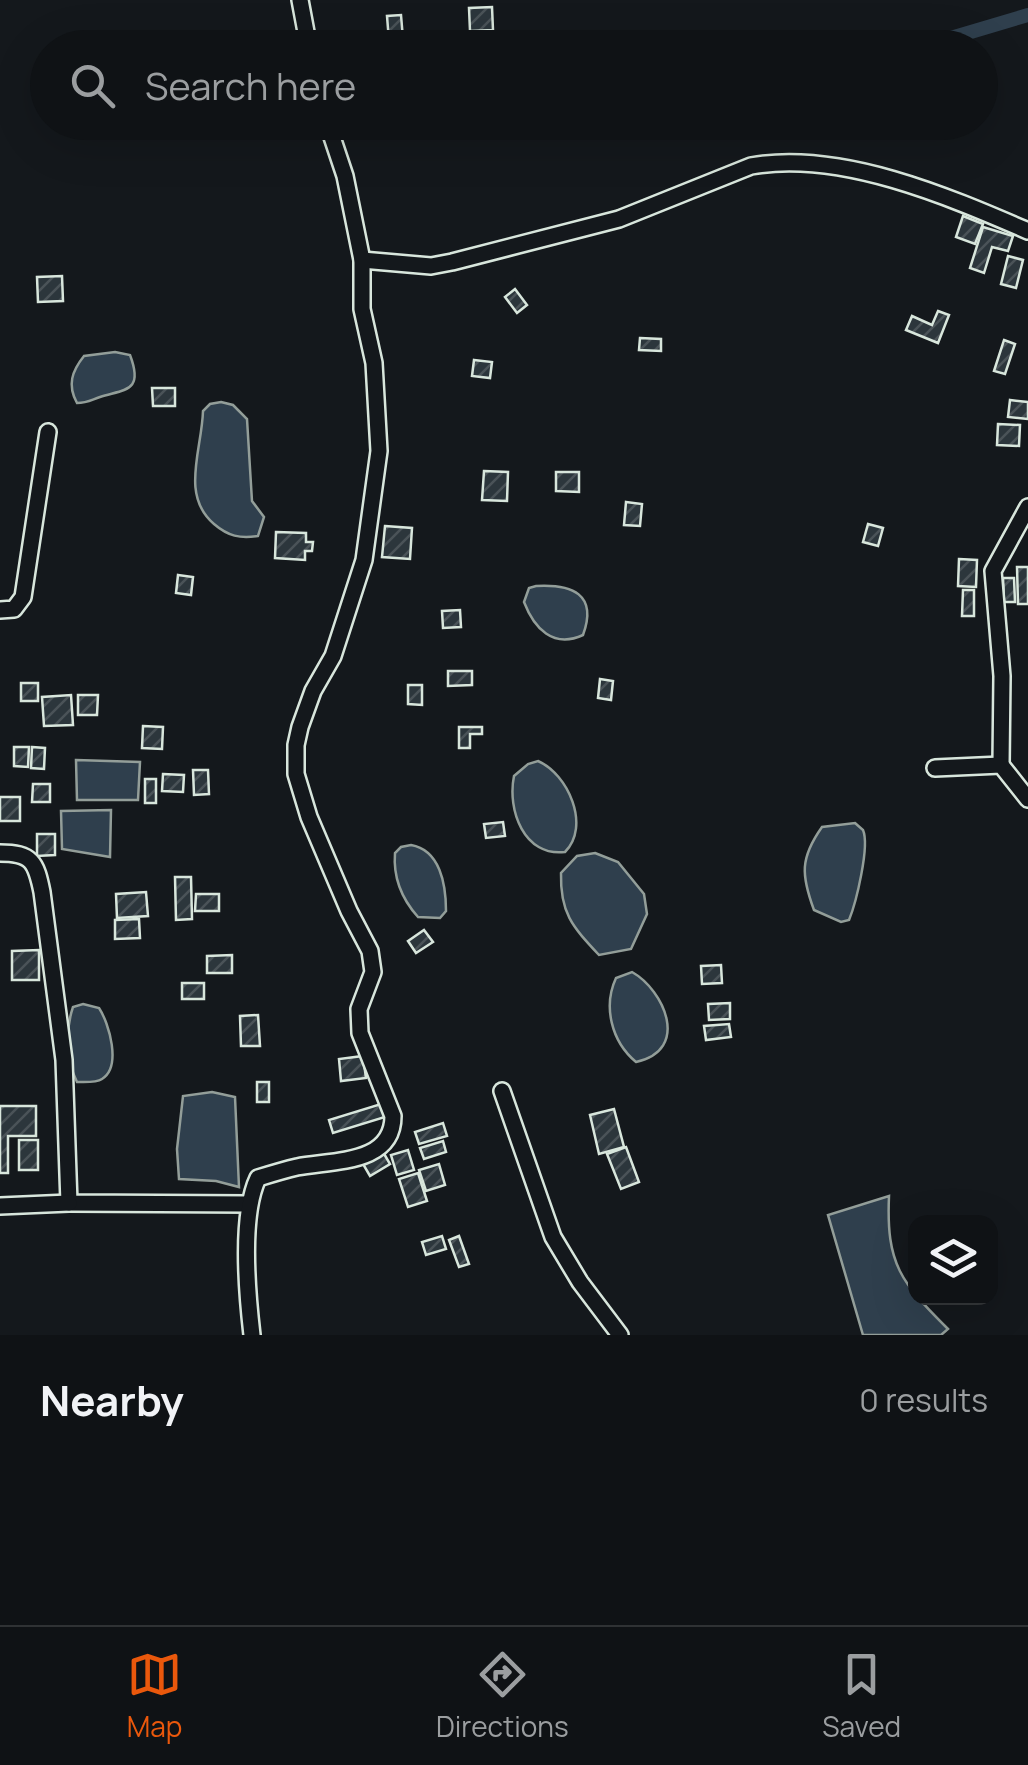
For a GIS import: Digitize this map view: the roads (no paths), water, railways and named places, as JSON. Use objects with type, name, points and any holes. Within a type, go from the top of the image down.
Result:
[{"type":"street","points":[[300,0],[306,30]]},
{"type":"street","points":[[252,1335],[250,1192],[258,1178],[294,1167],[359,1158],[386,1142],[393,1128],[393,1116],[360,1032],[359,1009],[373,972],[370,951],[349,912],[296,774],[300,727],[313,690],[333,656],[364,560],[380,451],[374,363],[362,308],[362,260],[346,176],[333,140]]},
{"type":"street","points":[[362,260],[431,266],[452,262],[619,219],[751,166],[770,163],[815,165],[874,176],[930,191],[1028,231]]},
{"type":"street","points":[[0,610],[14,609],[23,597],[48,432]]},
{"type":"street","points":[[1028,507],[993,571],[1002,676],[1001,764],[1028,799]]},
{"type":"street","points":[[935,768],[1001,764]]},
{"type":"street","points":[[0,853],[20,853],[38,871],[64,1060],[69,1202]]},
{"type":"street","points":[[502,1091],[553,1236],[580,1282],[620,1335]]},
{"type":"street","points":[[0,1206],[69,1202],[250,1204]]},
{"type":"water","points":[[115,352],[130,355],[135,376],[130,387],[77,403],[72,378],[84,356]]},
{"type":"water","points":[[210,404],[233,405],[247,419],[252,501],[264,517],[258,536],[240,537],[224,531],[214,524],[198,500],[195,471],[203,411]]},
{"type":"water","points":[[561,587],[579,594],[587,610],[583,635],[554,638],[539,628],[524,602],[529,588]]},
{"type":"water","points":[[76,760],[140,762],[138,800],[77,800]]},
{"type":"water","points":[[538,761],[559,777],[576,815],[573,841],[565,852],[539,847],[529,839],[516,816],[514,776]]},
{"type":"water","points":[[111,810],[110,857],[62,849],[61,811]]},
{"type":"water","points":[[855,823],[865,838],[863,861],[849,920],[841,922],[814,910],[807,887],[806,858],[822,827]]},
{"type":"water","points":[[411,845],[429,854],[439,870],[446,911],[440,918],[418,917],[399,887],[395,853]]},
{"type":"water","points":[[595,853],[618,862],[644,894],[647,914],[631,949],[599,955],[565,909],[561,873],[577,856]]},
{"type":"water","points":[[632,972],[654,992],[667,1019],[663,1045],[653,1055],[636,1062],[620,1044],[610,1011],[616,978]]},
{"type":"water","points":[[83,1004],[99,1008],[112,1045],[108,1073],[94,1082],[77,1082],[69,1055],[70,1016],[73,1007]]},
{"type":"water","points":[[212,1092],[235,1097],[239,1187],[179,1179],[177,1149],[183,1096]]},
{"type":"water","points":[[889,1196],[890,1239],[908,1284],[908,1305],[926,1305],[948,1329],[941,1335],[863,1335],[828,1215]]},
{"type":"waterway","points":[[978,30],[1028,15]]}]
